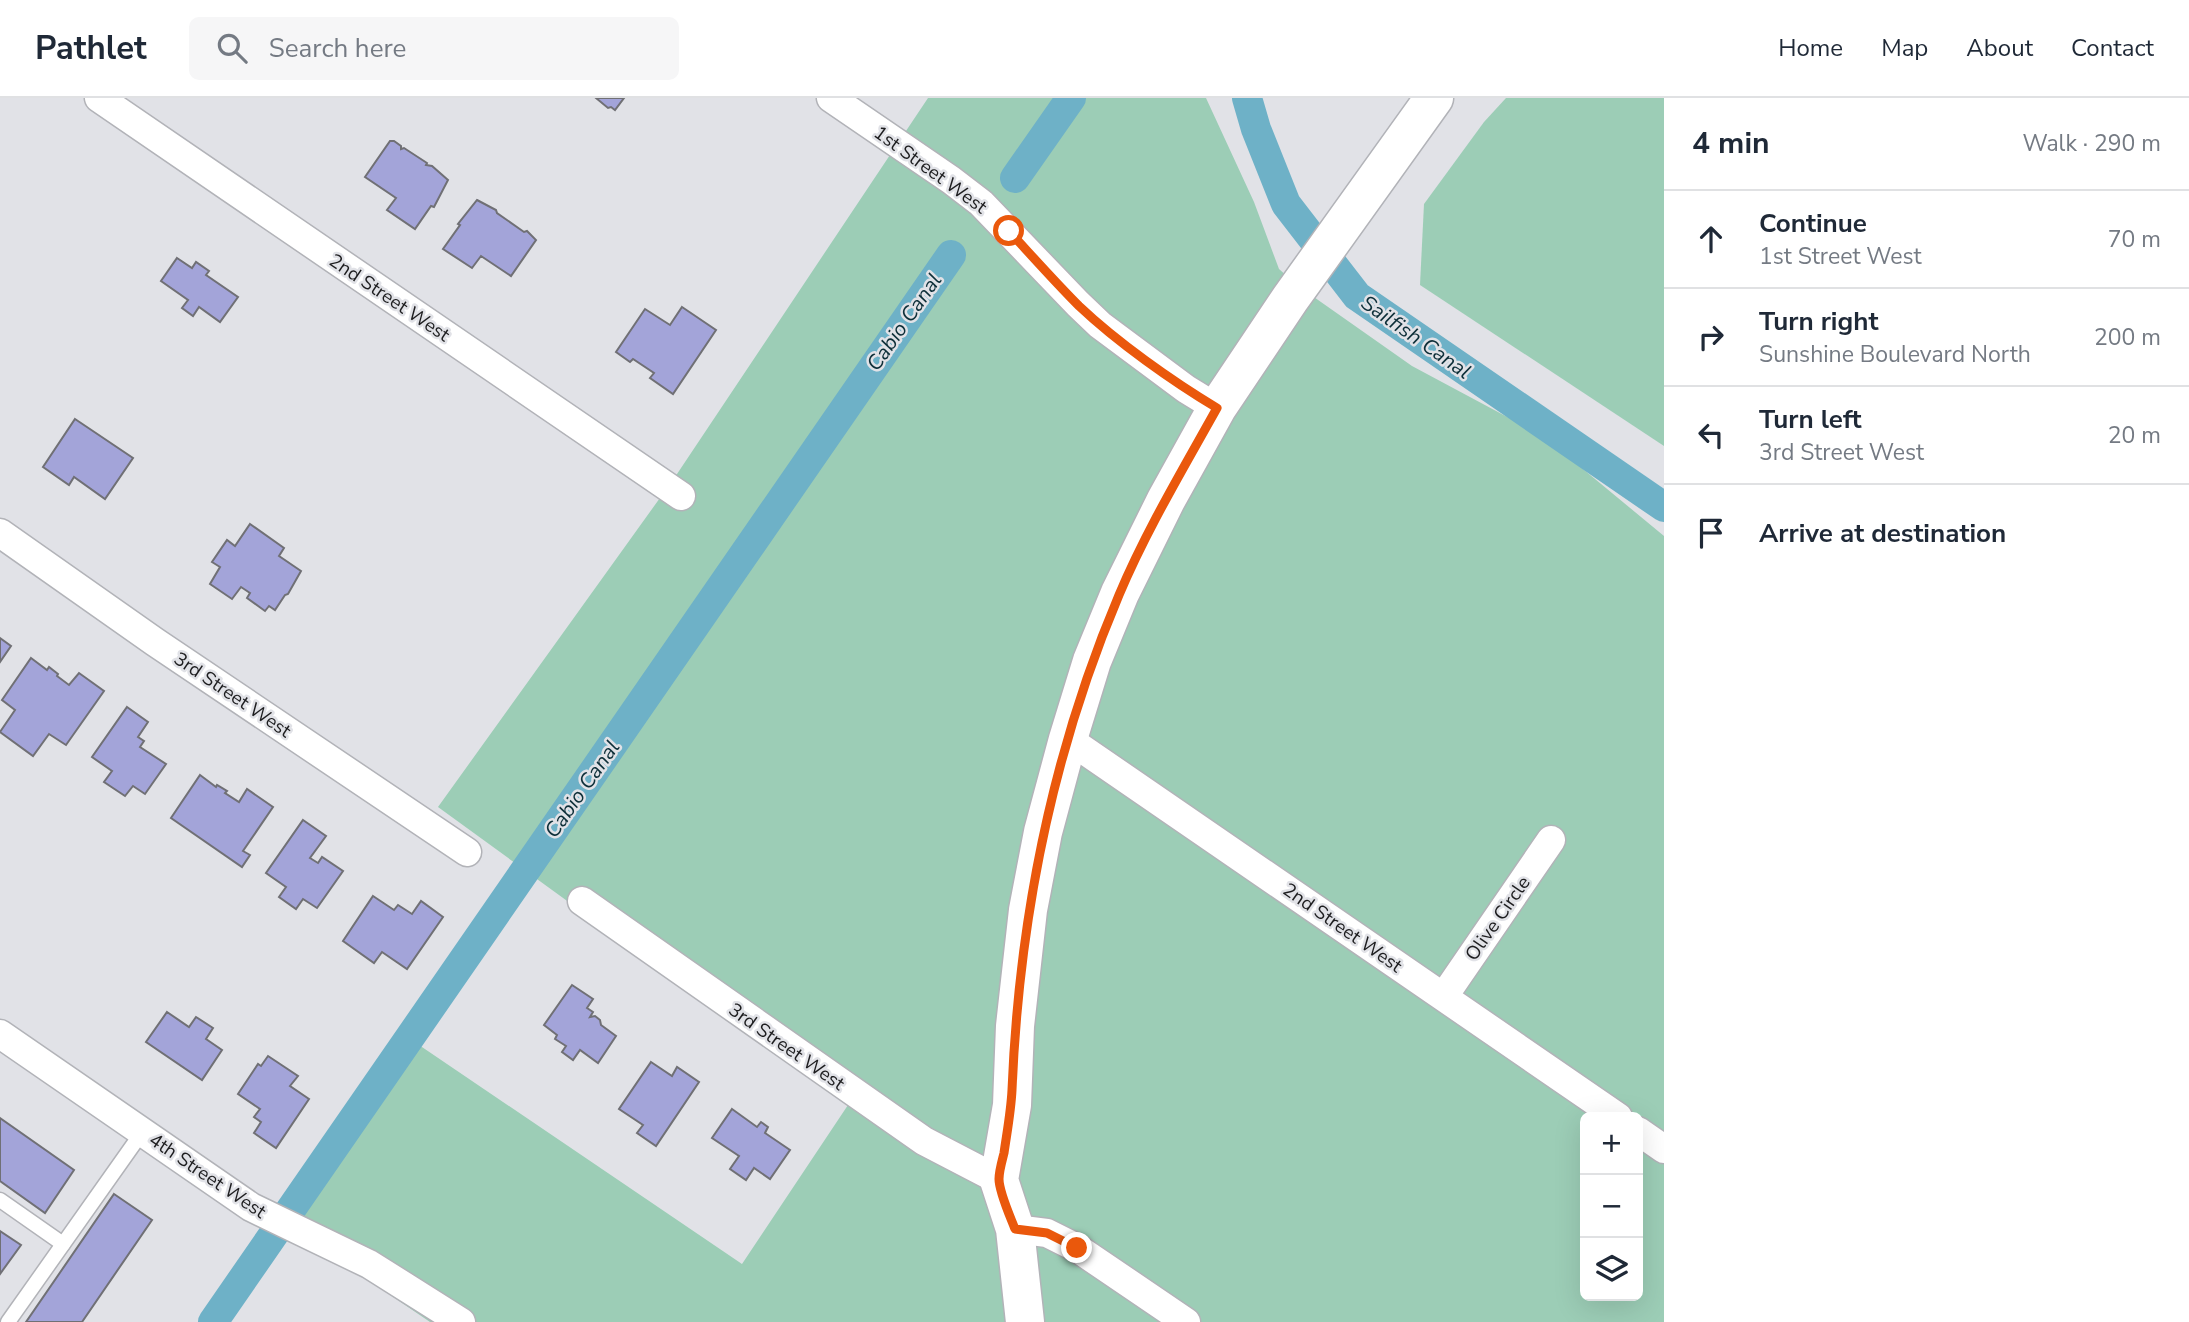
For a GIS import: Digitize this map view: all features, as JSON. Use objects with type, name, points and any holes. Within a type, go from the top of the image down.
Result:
[{"type":"street","name":"2nd Street West","points":[[99,98],[681,496]]},
{"type":"street","name":"1st Street West","points":[[831,98],[951,180],[981,204],[1100,325],[1186,389],[1217,408]]},
{"type":"street","points":[[1026,1322],[1015,1229],[999,1180],[1012,1105],[1015,1026],[1028,910],[1043,832],[1068,739],[1093,661],[1120,593],[1166,500],[1217,408],[1290,299],[1434,98]]},
{"type":"street","name":"3rd Street West","points":[[0,533],[155,642],[467,852]]},
{"type":"street","name":"2nd Street West","points":[[1068,739],[1611,1112]]},
{"type":"street","name":"Olive Circle","points":[[1444,996],[1551,840]]},
{"type":"street","name":"3rd Street West","points":[[582,901],[924,1141],[999,1180]]},
{"type":"street","name":"4th Street West","points":[[0,1034],[251,1207],[369,1264],[461,1322]]},
{"type":"street","points":[[1643,1134],[1664,1149]]},
{"type":"street","points":[[1015,1229],[1047,1233],[1077,1248],[1186,1322]]},
{"type":"lane","points":[[8,1322],[143,1131]]},
{"type":"lane","points":[[0,1200],[63,1244]]},
{"type":"green space","points":[[928,98],[1206,98],[1254,202],[1279,269],[1288,277],[1078,657],[1000,1234],[1010,1322],[430,1322],[286,1224],[419,1045],[742,1264],[848,1105],[438,807],[675,477]]},
{"type":"green space","points":[[1506,98],[1664,98],[1664,446],[1420,285],[1424,204],[1484,122]]},
{"type":"green space","points":[[1311,295],[1412,366],[1543,436],[1664,536],[1664,1322],[1041,1322],[1015,1177],[1043,911],[1082,743],[1134,598],[1230,415]]},
{"type":"building","points":[[596,98],[624,98],[615,110]]},
{"type":"building","points":[[390,141],[427,163],[426,165],[432,166],[448,180],[434,207],[431,206],[415,229],[387,210],[396,198],[365,177]]},
{"type":"building","points":[[477,200],[496,210],[524,232],[527,231],[536,240],[511,276],[481,256],[472,268],[443,249]]},
{"type":"building","points":[[177,258],[192,268],[196,262],[209,271],[206,275],[238,297],[220,322],[199,307],[193,316],[182,308],[188,300],[161,281]]},
{"type":"building","points":[[682,307],[716,330],[673,394],[650,378],[654,373],[616,352],[645,309],[670,325]]},
{"type":"building","points":[[75,419],[133,458],[105,499],[74,477],[69,485],[43,467]]},
{"type":"building","points":[[250,524],[284,548],[279,556],[301,571],[275,610],[269,606],[265,611],[247,598],[250,593],[241,587],[232,599],[210,584],[220,567],[212,562],[227,540],[235,546]]},
{"type":"building","points":[[0,638],[11,646],[0,662]]},
{"type":"building","points":[[31,658],[47,670],[49,667],[69,685],[79,673],[104,691],[66,745],[49,734],[33,756],[0,732],[15,710],[2,700]]},
{"type":"building","points":[[127,707],[148,722],[138,737],[144,741],[140,747],[166,764],[145,794],[133,786],[125,796],[104,782],[112,771],[92,757]]},
{"type":"building","points":[[200,775],[216,787],[217,785],[227,791],[225,793],[239,802],[247,789],[273,807],[243,851],[250,855],[242,867],[171,818]]},
{"type":"building","points":[[303,820],[326,836],[310,858],[318,863],[322,857],[343,871],[317,908],[303,899],[296,909],[279,897],[286,887],[266,873]]},
{"type":"building","points":[[373,896],[394,910],[398,905],[412,914],[421,901],[443,917],[407,969],[382,952],[374,963],[343,941]]},
{"type":"building","points":[[572,985],[593,999],[587,1008],[593,1012],[590,1017],[595,1016],[601,1025],[616,1036],[598,1063],[580,1050],[573,1060],[562,1052],[566,1046],[555,1039],[557,1035],[544,1025]]},
{"type":"building","points":[[167,1012],[189,1027],[196,1017],[213,1028],[206,1039],[222,1050],[202,1080],[146,1042]]},
{"type":"building","points":[[268,1056],[298,1076],[290,1086],[309,1099],[276,1148],[254,1133],[261,1122],[254,1117],[260,1109],[238,1094],[258,1064],[261,1066]]},
{"type":"building","points":[[651,1062],[672,1076],[677,1067],[699,1082],[656,1146],[637,1133],[643,1125],[619,1109]]},
{"type":"building","points":[[732,1109],[757,1127],[761,1122],[768,1127],[765,1133],[790,1150],[770,1179],[754,1168],[746,1180],[730,1169],[739,1156],[712,1138]]},
{"type":"building","points":[[0,1118],[74,1170],[45,1213],[0,1181]]},
{"type":"building","points":[[114,1194],[152,1220],[82,1322],[26,1322]]},
{"type":"building","points":[[0,1231],[21,1245],[0,1274]]},
{"type":"waterway","name":"Cabio Canal","points":[[1015,178],[1071,98]]},
{"type":"waterway","name":"Sailfish Canal","points":[[1247,98],[1256,129],[1286,204],[1357,296],[1664,507]]},
{"type":"waterway","name":"Cabio Canal","points":[[213,1322],[951,255]]},
{"type":"route","points":[[1009,231],[1100,325],[1186,389],[1217,408],[1166,500],[1120,593],[1093,661],[1068,739],[1043,832],[1028,910],[1015,1026],[1012,1105],[999,1180],[1015,1229],[1047,1233],[1077,1248]]}]
